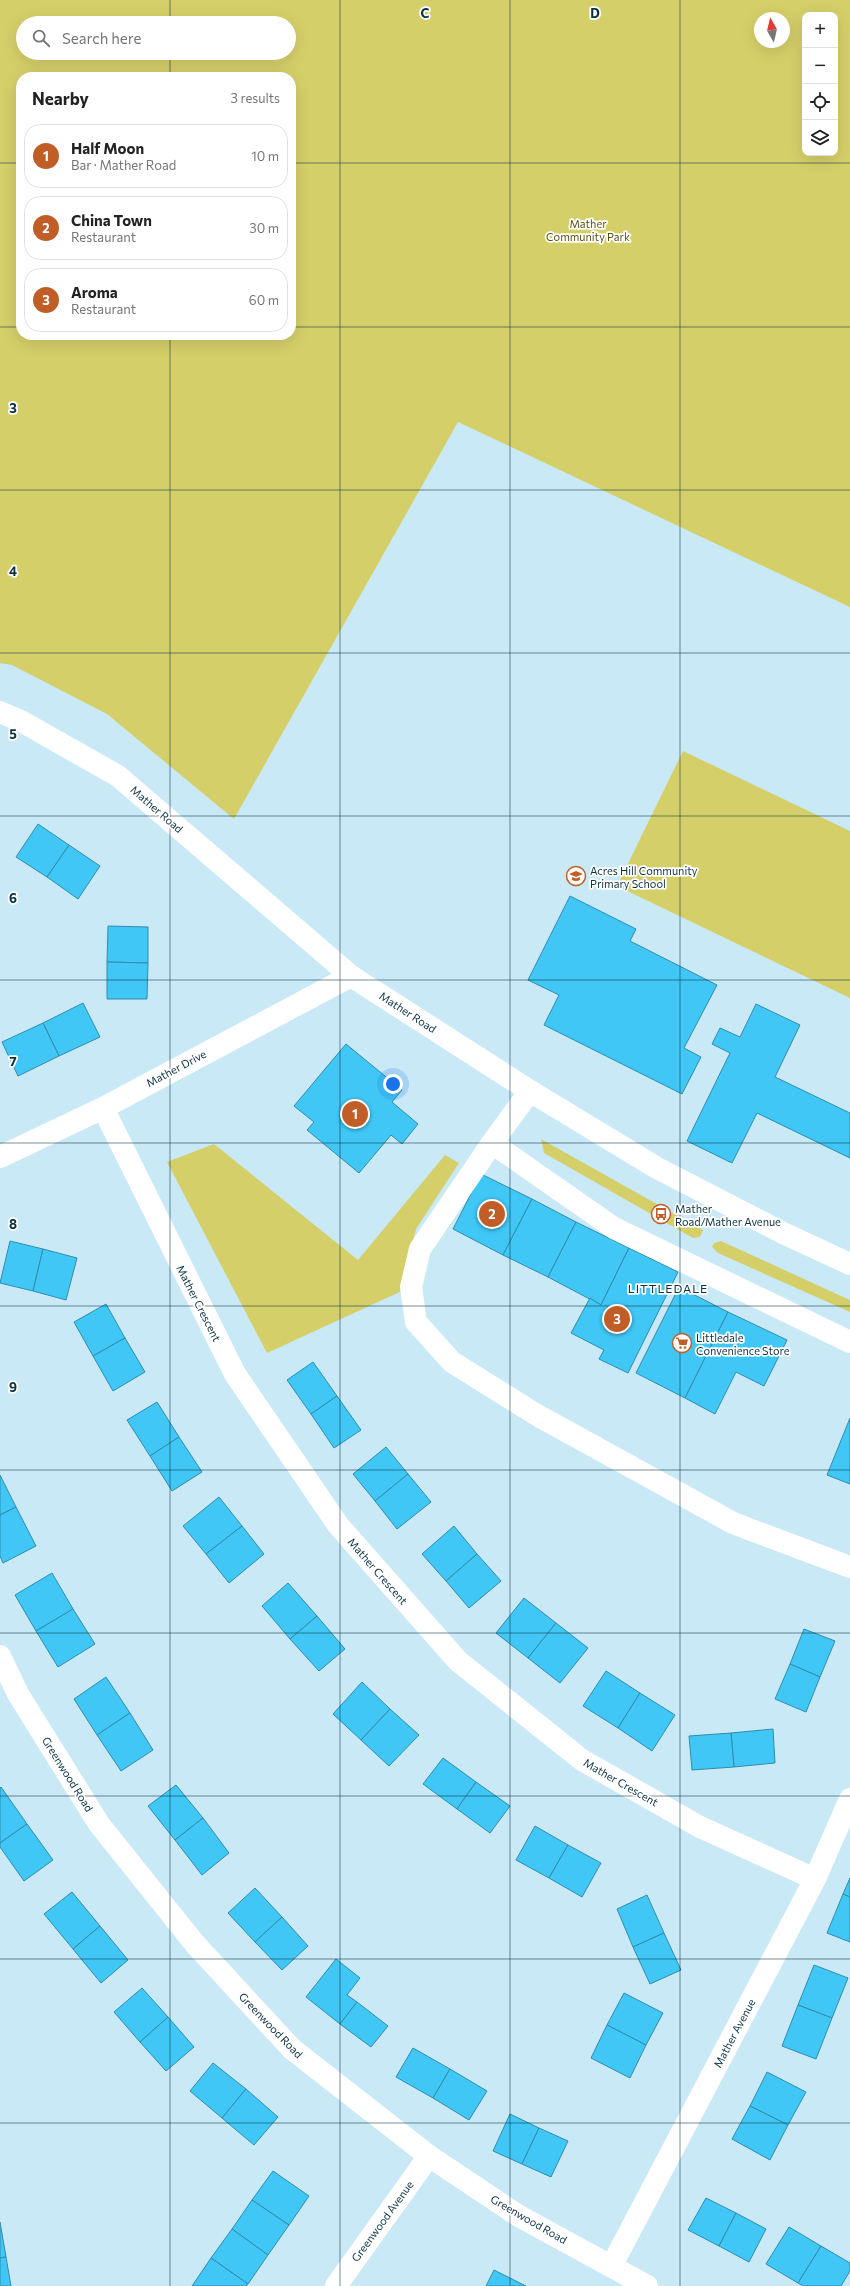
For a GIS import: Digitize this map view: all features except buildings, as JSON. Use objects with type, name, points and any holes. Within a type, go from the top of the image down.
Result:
[{"type":"street","name":"Mather Road","points":[[0,712],[21,721],[118,776],[351,976],[530,1091],[657,1168],[783,1233],[850,1264]]},
{"type":"street","name":"Mather Drive","points":[[0,1157],[102,1108],[351,976]]},
{"type":"street","points":[[530,1091],[492,1143],[420,1249],[411,1287],[416,1322],[452,1362],[537,1414],[733,1522],[850,1567]]},
{"type":"street","name":"Mather Crescent","points":[[102,1108],[235,1374],[338,1526],[458,1662],[582,1760],[700,1827],[815,1879]]},
{"type":"street","points":[[492,1143],[614,1228],[850,1342]]},
{"type":"street","name":"Greenwood Road","points":[[0,1656],[18,1694],[98,1824],[195,1944],[292,2049],[429,2156],[519,2216],[612,2265],[647,2286]]},
{"type":"street","name":"Mather Avenue","points":[[612,2265],[815,1879],[850,1799]]},
{"type":"street","name":"Greenwood Avenue","points":[[336,2286],[429,2156]]},
{"type":"green space","name":"Mather Community Park","points":[[0,0],[850,0],[850,607],[458,422],[234,819],[107,714],[12,665],[0,663]]},
{"type":"green space","points":[[683,751],[850,831],[850,998],[617,886]]},
{"type":"green space","points":[[541,1139],[703,1230],[700,1237],[693,1238],[544,1153]]},
{"type":"green space","points":[[214,1144],[358,1260],[445,1155],[459,1163],[416,1229],[407,1263],[404,1290],[267,1353],[167,1162]]},
{"type":"green space","points":[[721,1241],[850,1300],[850,1312],[718,1253],[712,1247],[714,1243]]},
{"type":"place","name":"Acres Hill Community Primary School","points":[[576,876]]},
{"type":"place","name":"Half Moon","points":[[355,1114]]},
{"type":"place","name":"China Town","points":[[492,1214]]},
{"type":"place","name":"Mather Road/Mather Avenue","points":[[661,1214]]},
{"type":"place","name":"Aroma","points":[[617,1319]]},
{"type":"place","name":"Littledale Convenience Store","points":[[682,1343]]},
{"type":"district","name":"LITTLEDALE","points":[[668,1288]]}]
